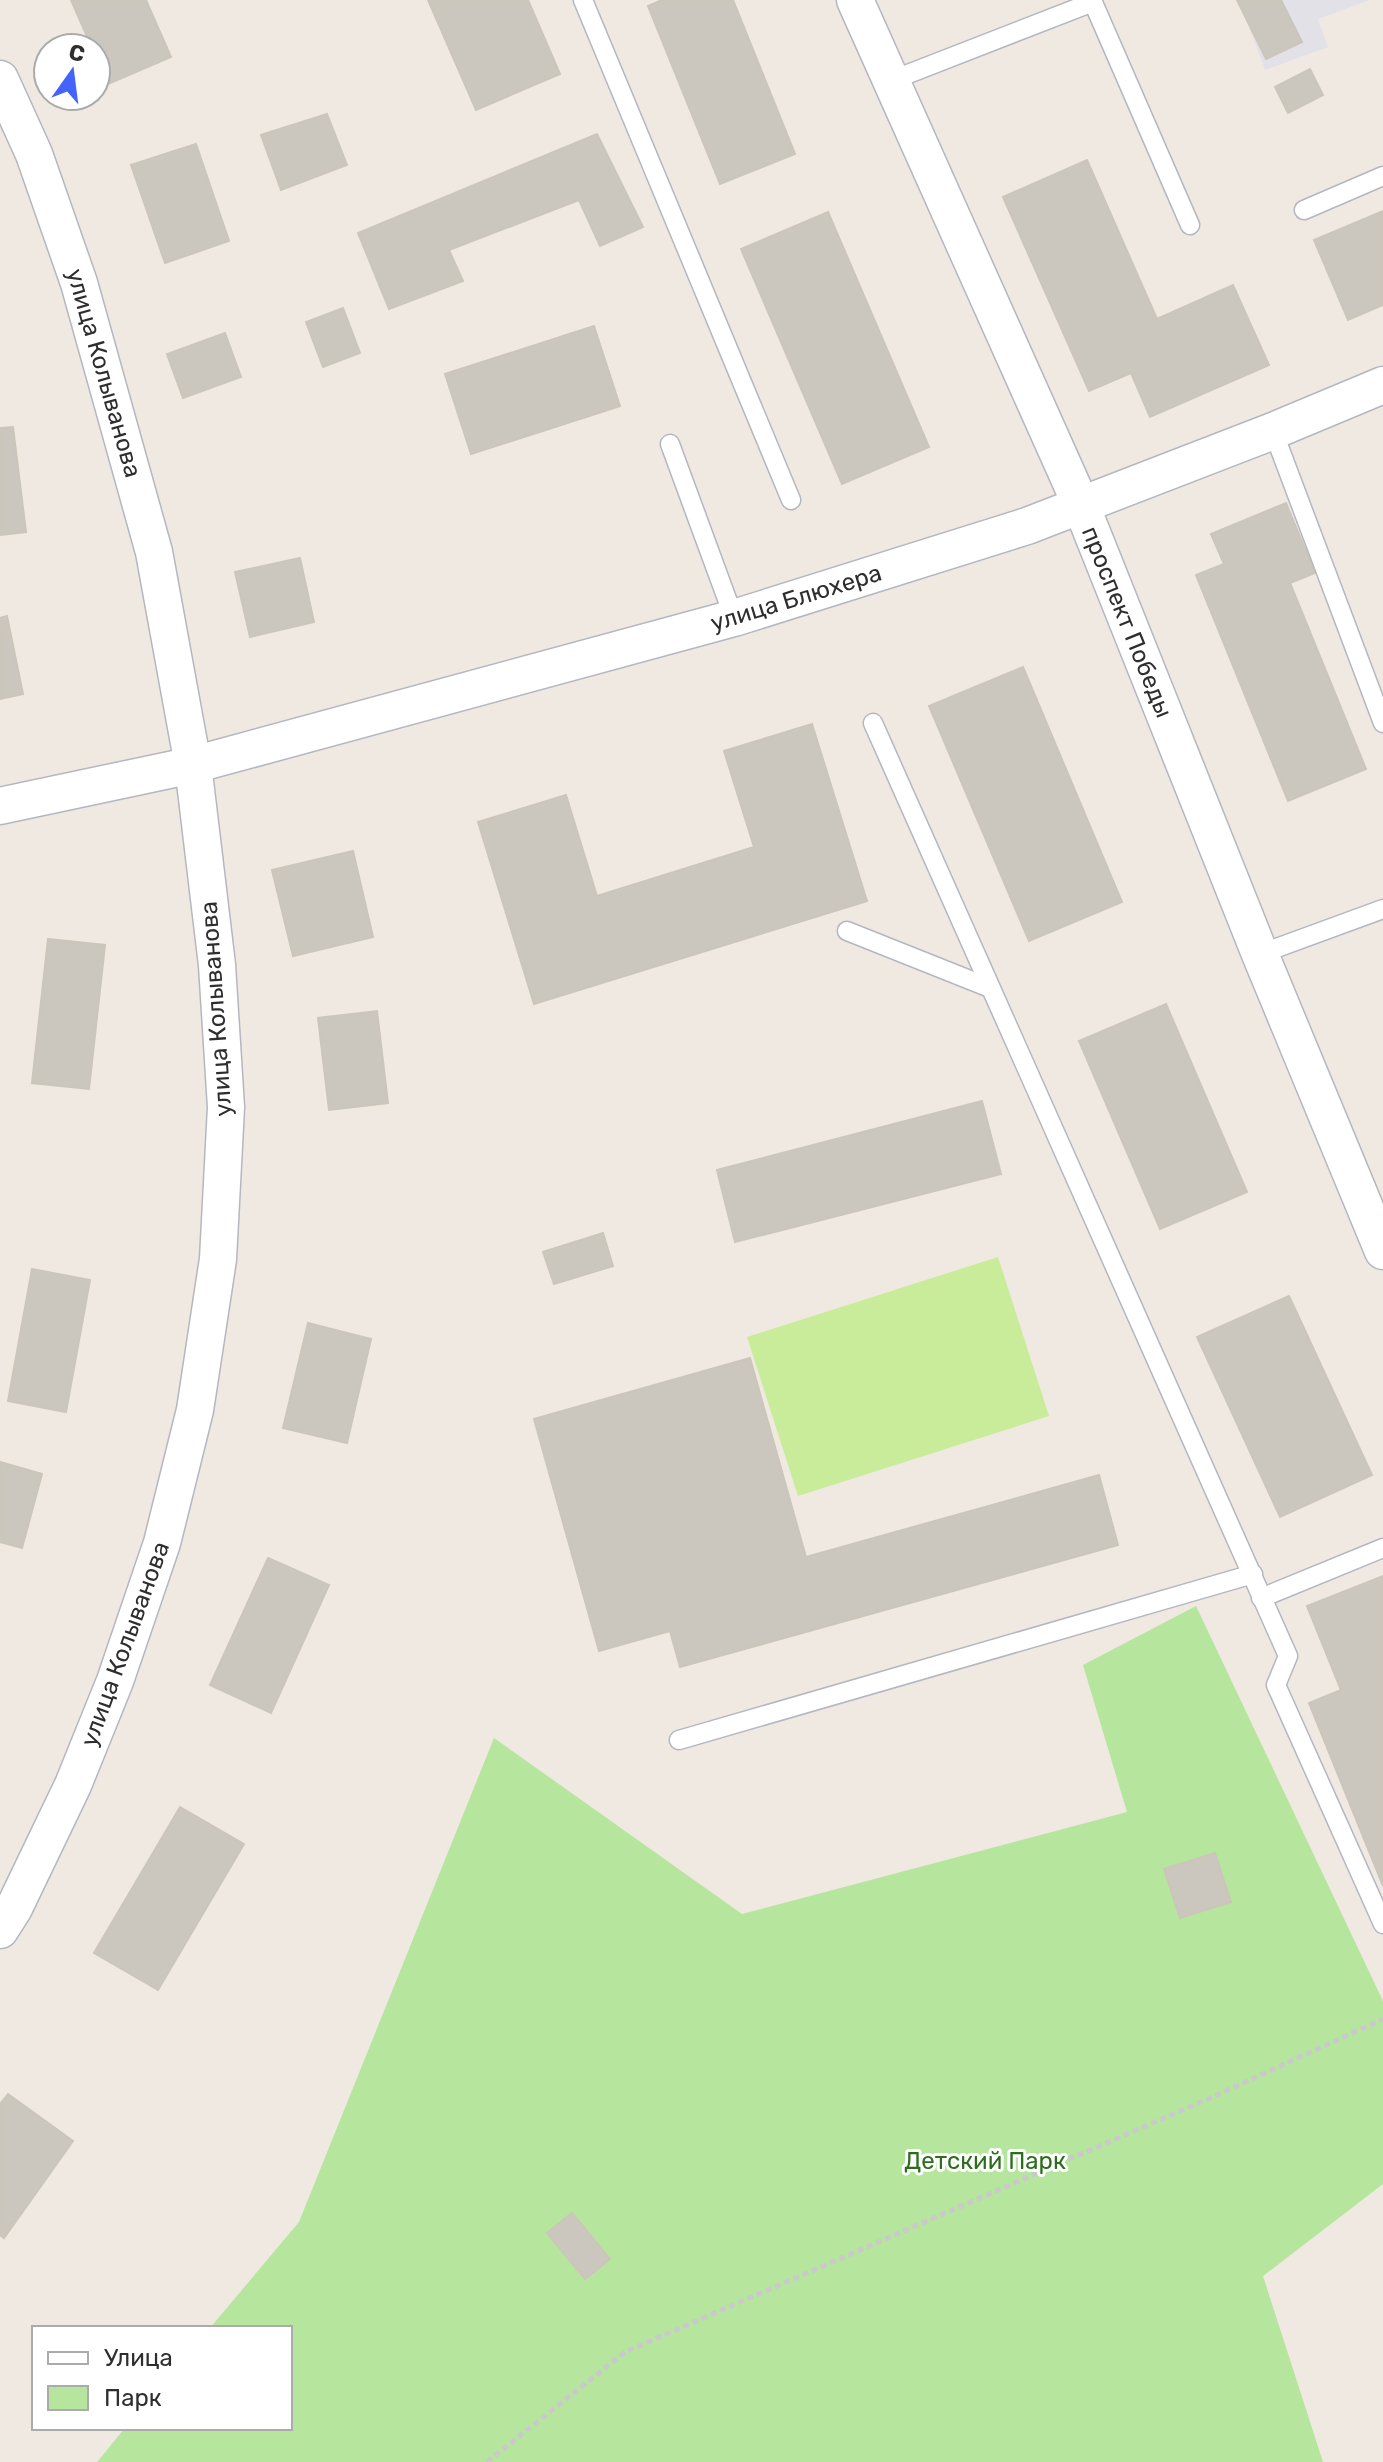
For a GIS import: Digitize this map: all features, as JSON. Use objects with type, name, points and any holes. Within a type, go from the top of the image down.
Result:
[{"type":"street","name":"проспект Победы","points":[[855,0],[1081,505],[1260,954],[1383,1251]]},
{"type":"street","name":"улица Колыванова","points":[[0,79],[34,154],[79,283],[154,552],[193,765],[217,965],[226,1107],[218,1259],[195,1410],[162,1543],[115,1681],[73,1785],[14,1908],[0,1930]]},
{"type":"street","name":"улица Блюхера","points":[[0,806],[193,765],[734,618],[1027,526],[1383,385]]},
{"type":"lane","points":[[583,0],[791,500]]},
{"type":"lane","points":[[890,81],[1092,1],[1190,225]]},
{"type":"lane","points":[[1304,210],[1383,176]]},
{"type":"lane","points":[[1273,431],[1383,723]]},
{"type":"lane","points":[[670,444],[734,618]]},
{"type":"lane","points":[[873,723],[1288,1656],[1276,1685],[1383,1924]]},
{"type":"lane","points":[[1260,954],[1383,909]]},
{"type":"lane","points":[[847,931],[990,988]]},
{"type":"lane","points":[[1261,1598],[1383,1548]]},
{"type":"lane","points":[[679,1740],[1253,1574]]},
{"type":"path","points":[[487,2462],[625,2352],[1217,2095],[1383,2019]]},
{"type":"shaded area","points":[[1239,0],[1370,0],[1318,19],[1328,47],[1265,70]]},
{"type":"green space","points":[[998,1257],[1049,1416],[798,1496],[747,1337]]},
{"type":"green space","name":"Детский Парк","points":[[1196,1606],[1383,2001],[1383,2184],[1263,2276],[1323,2462],[97,2462],[123,2430],[292,2430],[292,2326],[212,2326],[299,2222],[494,1738],[742,1914],[1127,1812],[1083,1665]]},
{"type":"building","points":[[71,0],[146,0],[171,57],[112,82],[112,32],[85,32]]},
{"type":"building","points":[[428,0],[528,0],[560,74],[476,110]]},
{"type":"building","points":[[662,0],[733,0],[795,154],[720,184],[648,6]]},
{"type":"building","points":[[1237,0],[1281,0],[1302,42],[1266,59]]},
{"type":"building","points":[[1310,69],[1323,95],[1288,113],[1275,87]]},
{"type":"building","points":[[327,114],[347,165],[281,190],[261,135]]},
{"type":"building","points":[[597,134],[643,227],[600,246],[579,200],[449,250],[463,281],[389,309],[358,233]]},
{"type":"building","points":[[196,144],[229,241],[165,263],[131,165]]},
{"type":"building","points":[[1087,160],[1157,319],[1233,285],[1269,365],[1150,417],[1131,373],[1089,391],[1003,197]]},
{"type":"building","points":[[1383,211],[1383,305],[1348,320],[1314,240]]},
{"type":"building","points":[[828,212],[929,447],[842,484],[741,249]]},
{"type":"building","points":[[343,308],[360,353],[323,367],[306,322]]},
{"type":"building","points":[[594,326],[620,406],[471,454],[445,374]]},
{"type":"building","points":[[225,333],[241,377],[183,398],[167,354]]},
{"type":"building","points":[[13,427],[26,532],[0,535],[0,428]]},
{"type":"building","points":[[1286,503],[1315,573],[1290,583],[1366,769],[1288,801],[1196,575],[1224,564],[1211,534]]},
{"type":"building","points":[[300,558],[314,622],[250,637],[235,572]]},
{"type":"building","points":[[7,616],[23,694],[0,699],[0,618]]},
{"type":"building","points":[[1023,667],[1122,902],[1029,941],[929,706]]},
{"type":"building","points":[[812,724],[867,901],[534,1004],[478,822],[566,795],[597,896],[754,847],[724,751]]},
{"type":"building","points":[[353,851],[373,937],[293,956],[272,870]]},
{"type":"building","points":[[48,939],[105,945],[89,1089],[32,1083]]},
{"type":"building","points":[[1166,1004],[1247,1192],[1160,1229],[1079,1041]]},
{"type":"building","points":[[377,1011],[388,1103],[329,1110],[318,1018]]},
{"type":"building","points":[[982,1101],[1001,1174],[735,1242],[717,1170]]},
{"type":"building","points":[[603,1233],[613,1266],[554,1284],[543,1252]]},
{"type":"building","points":[[32,1269],[90,1280],[66,1412],[8,1401]]},
{"type":"building","points":[[1289,1296],[1372,1475],[1280,1517],[1197,1337]]},
{"type":"building","points":[[308,1323],[371,1339],[347,1443],[283,1428]]},
{"type":"building","points":[[750,1358],[806,1557],[1099,1475],[1118,1545],[680,1667],[670,1631],[599,1651],[534,1419]]},
{"type":"building","points":[[0,1462],[42,1474],[22,1548],[0,1542]]},
{"type":"building","points":[[268,1558],[329,1585],[271,1713],[210,1685]]},
{"type":"building","points":[[1383,1576],[1383,1886],[1309,1703],[1341,1690],[1307,1606]]},
{"type":"building","points":[[180,1807],[244,1844],[158,1990],[94,1953]]},
{"type":"building","points":[[1215,1853],[1231,1902],[1180,1918],[1164,1869]]},
{"type":"building","points":[[8,2094],[73,2141],[4,2238],[0,2235],[0,2104]]},
{"type":"building","points":[[572,2213],[610,2259],[585,2279],[547,2233]]}]
